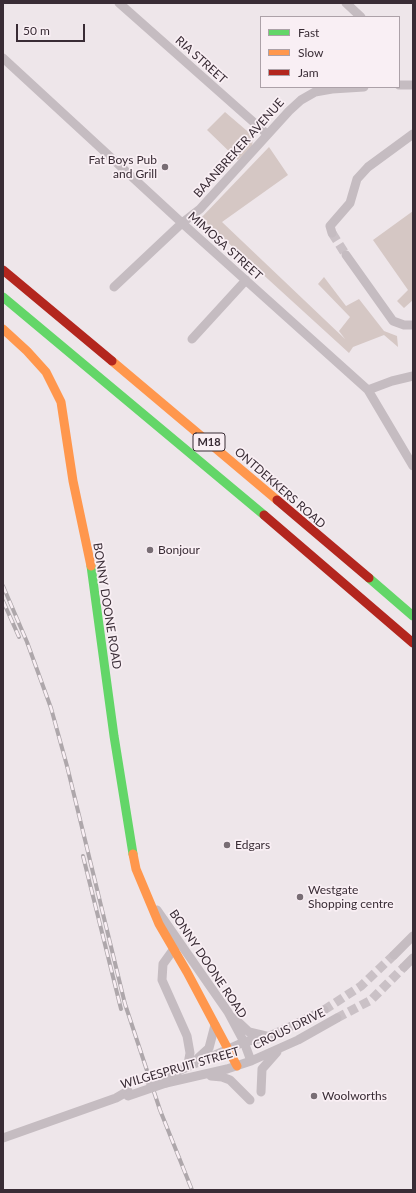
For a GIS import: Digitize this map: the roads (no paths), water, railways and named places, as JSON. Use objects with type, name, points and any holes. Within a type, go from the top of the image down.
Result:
[{"type":"main road","name":"ONTDEKKERS ROAD","points":[[3,270],[204,438],[413,616]]},
{"type":"main road","name":"M18","points":[[3,297],[242,497],[413,643]]},
{"type":"main road","name":"BONNY DOONE ROAD","points":[[3,330],[28,351],[46,372],[55,387],[61,402],[73,481],[91,568],[132,849],[142,886],[172,949],[201,998],[236,1066]]},
{"type":"street","name":"RIA STREET","points":[[119,3],[267,134]]},
{"type":"street","points":[[346,3],[360,16]]},
{"type":"street","name":"MIMOSA STREET","points":[[3,58],[182,224],[368,390],[413,466]]},
{"type":"street","points":[[400,85],[413,84]]},
{"type":"street","name":"BAANBREKER AVENUE","points":[[114,287],[200,209],[289,111],[308,96],[332,89],[348,88]]},
{"type":"street","points":[[332,233],[330,226],[350,203],[357,179],[368,167],[413,134]]},
{"type":"street","points":[[346,255],[393,321],[404,325],[413,325]]},
{"type":"street","points":[[192,339],[246,280]]},
{"type":"street","points":[[368,390],[392,381],[413,376]]},
{"type":"street","name":"BONNY DOONE ROAD","points":[[151,904],[180,941],[215,991],[244,1042],[251,1061]]},
{"type":"street","points":[[394,955],[413,936]]},
{"type":"street","points":[[180,941],[172,949],[163,964],[162,980],[187,1036],[190,1053],[184,1067]]},
{"type":"street","points":[[404,967],[413,958]]},
{"type":"street","points":[[201,998],[215,991]]},
{"type":"street","name":"CROUS DRIVE","points":[[244,1042],[267,1037],[324,1010]]},
{"type":"street","points":[[228,1012],[249,1032],[267,1037]]},
{"type":"street","name":"CROUS DRIVE","points":[[251,1061],[298,1040],[337,1018]]},
{"type":"street","points":[[184,1067],[205,1053],[209,1048],[215,1024]]},
{"type":"street","name":"WILGESPRUIT STREET","points":[[166,1080],[184,1067],[244,1042]]},
{"type":"street","points":[[261,1092],[262,1069],[267,1062],[283,1047]]},
{"type":"street","name":"WILGESPRUIT STREET","points":[[3,1138],[166,1080],[197,1076],[251,1061]]},
{"type":"street","points":[[197,1076],[218,1076],[230,1080],[250,1100]]},
{"type":"tunnel","points":[[332,233],[346,255]]},
{"type":"tunnel","points":[[324,1010],[361,986],[394,955]]},
{"type":"tunnel","points":[[337,1018],[371,1000],[404,967]]},
{"type":"railway","points":[[3,586],[27,642],[51,708],[67,766],[125,1004],[160,1110],[192,1190]]},
{"type":"railway","points":[[3,601],[19,637]]},
{"type":"railway","points":[[83,856],[121,1009]]},
{"type":"place","name":"Fat Boys Pub and Grill","points":[[165,167]]},
{"type":"place","name":"Bonjour","points":[[150,550]]},
{"type":"place","name":"Edgars","points":[[227,845]]},
{"type":"place","name":"Westgate Shopping centre","points":[[300,897]]},
{"type":"place","name":"Woolworths","points":[[314,1096]]}]
